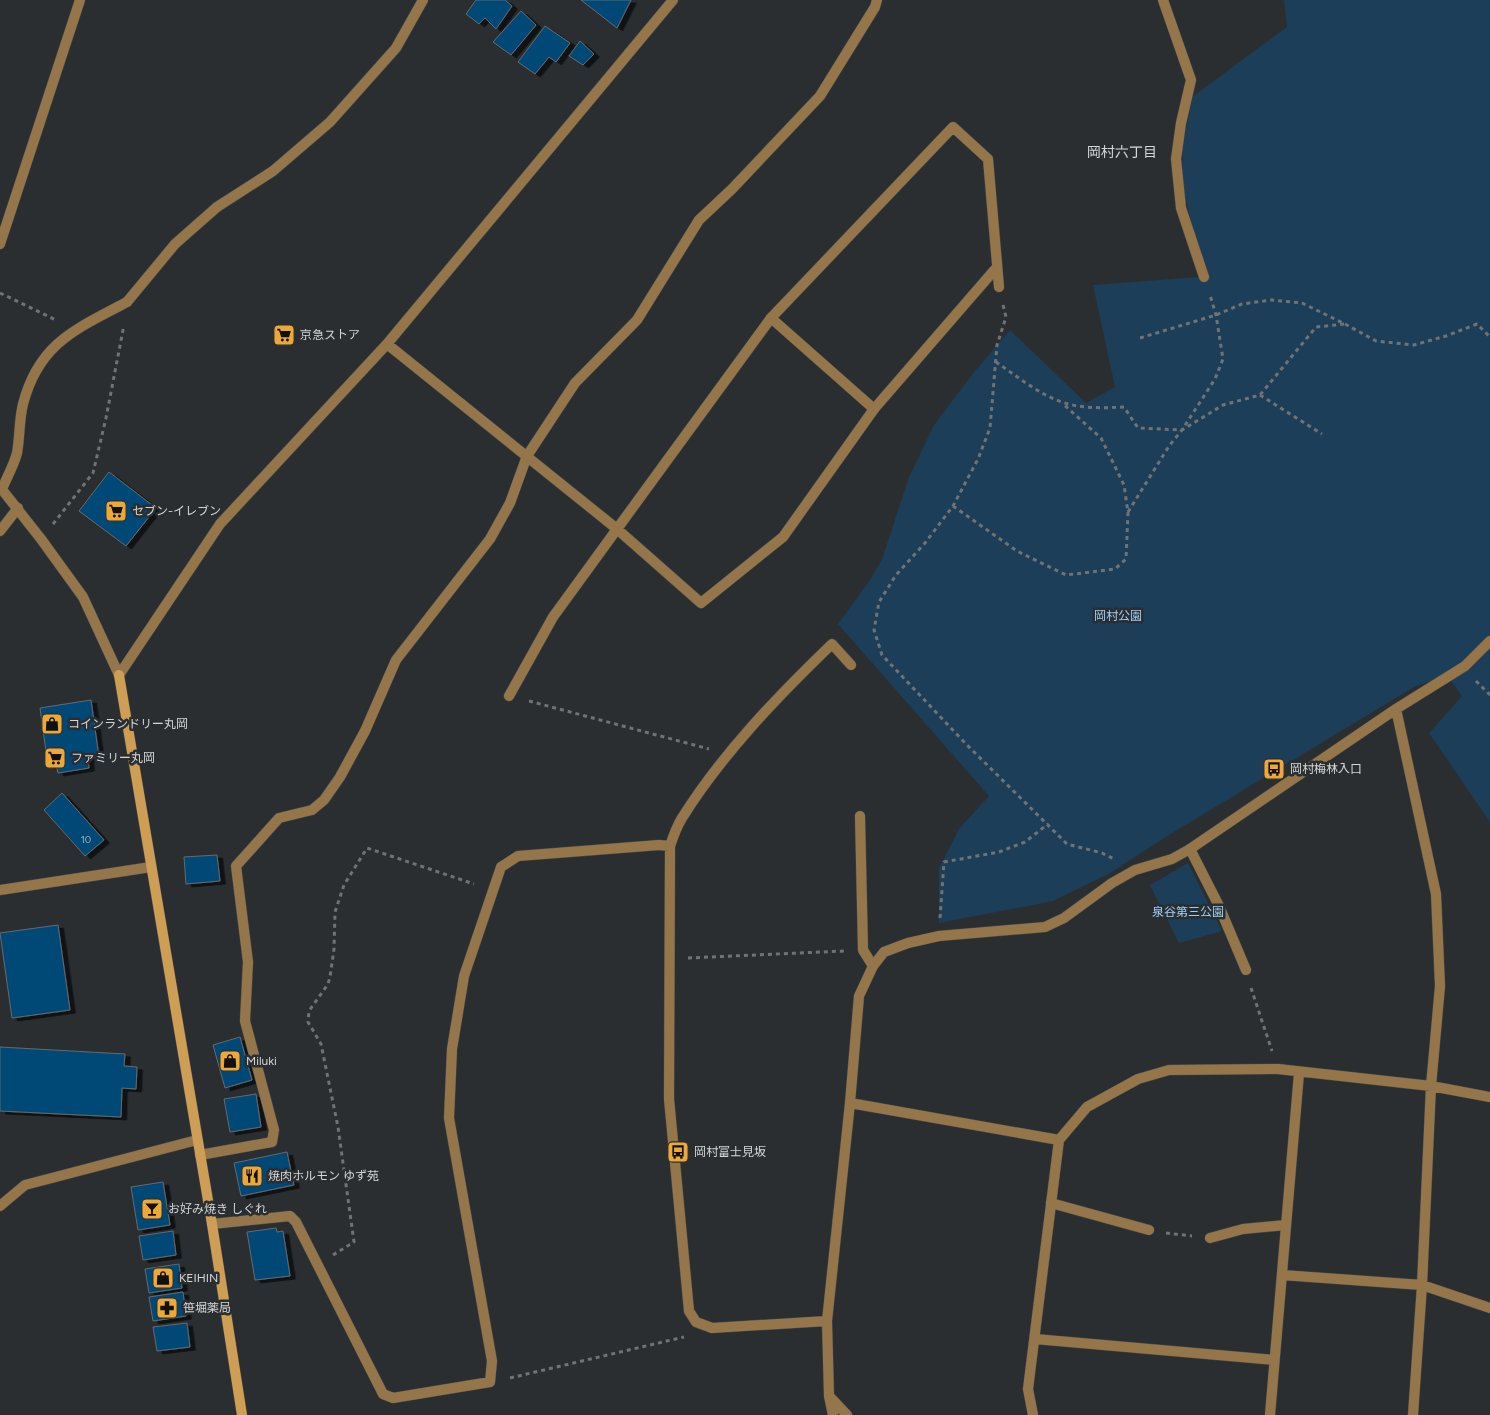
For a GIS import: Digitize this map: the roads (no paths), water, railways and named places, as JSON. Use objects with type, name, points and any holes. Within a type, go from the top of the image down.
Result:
[{"type":"street","points":[[0,244],[80,0]]},
{"type":"street","points":[[242,1415],[212,1224],[119,675],[83,597],[18,508],[1,488],[16,455],[23,404],[36,368],[53,346],[75,329],[127,302],[175,244],[216,207],[273,171],[330,122],[396,48],[423,0]]},
{"type":"street","points":[[119,675],[220,524],[387,344],[673,0]]},
{"type":"street","points":[[200,1155],[272,1142],[274,1130],[245,1021],[248,962],[236,866],[279,818],[312,810],[330,792],[365,730],[396,660],[490,539],[510,503],[527,456],[575,383],[637,320],[699,220],[732,189],[820,96],[875,7],[877,0]]},
{"type":"street","points":[[1163,0],[1191,80],[1181,124],[1176,160],[1181,208],[1204,277]]},
{"type":"street","points":[[509,696],[553,617],[771,318],[953,127],[988,159],[999,287]]},
{"type":"street","points":[[387,344],[617,529],[701,603],[783,537],[874,408],[997,267]]},
{"type":"street","points":[[771,318],[874,408]]},
{"type":"street","points":[[0,531],[18,508]]},
{"type":"street","points":[[833,1415],[829,1396],[827,1321],[850,1103],[859,996],[873,966],[884,952],[908,943],[938,936],[1045,927],[1064,918],[1112,883],[1135,870],[1172,859],[1190,849],[1396,709],[1465,666],[1490,641]]},
{"type":"street","points":[[827,1321],[712,1328],[696,1322],[689,1311],[669,1099],[670,846],[681,819],[728,754],[797,677],[832,644],[852,665]]},
{"type":"street","points":[[1396,709],[1436,894],[1440,986],[1431,1086],[1414,1415]]},
{"type":"street","points":[[860,816],[863,950],[873,966]]},
{"type":"street","points":[[212,1224],[290,1216],[296,1222],[383,1394],[393,1398],[490,1382],[492,1361],[449,1118],[452,1049],[464,976],[500,867],[518,856],[659,845],[670,846]]},
{"type":"street","points":[[1190,849],[1219,906],[1246,970]]},
{"type":"street","points":[[0,890],[151,867]]},
{"type":"street","points":[[1034,1415],[1028,1389],[1059,1140],[1087,1107],[1138,1079],[1170,1070],[1278,1069],[1299,1073],[1431,1086],[1490,1097]]},
{"type":"street","points":[[1270,1415],[1299,1073]]},
{"type":"street","points":[[850,1103],[1059,1140]]},
{"type":"street","points":[[0,1206],[25,1185],[197,1140]]},
{"type":"street","points":[[1051,1203],[1149,1230]]},
{"type":"street","points":[[1210,1238],[1243,1229],[1286,1225]]},
{"type":"street","points":[[1282,1275],[1422,1285],[1490,1308]]},
{"type":"street","points":[[1035,1339],[1274,1360]]},
{"type":"street","points":[[829,1396],[847,1415]]},
{"type":"place","name":"京急ストア","points":[[284,335]]},
{"type":"place","name":"セブン-イレブン","points":[[116,511]]},
{"type":"place","name":"コインランドリー丸岡","points":[[52,724]]},
{"type":"place","name":"ファミリー丸岡","points":[[55,758]]},
{"type":"place","name":"岡村梅林入口","points":[[1274,769]]},
{"type":"place","name":"Miluki","points":[[230,1061]]},
{"type":"place","name":"岡村富士見坂","points":[[678,1152]]},
{"type":"place","name":"焼肉ホルモン ゆず苑","points":[[252,1176]]},
{"type":"place","name":"お好み焼き しぐれ","points":[[152,1209]]},
{"type":"place","name":"KEIHIN","points":[[163,1278]]},
{"type":"place","name":"笹堀薬局","points":[[167,1308]]},
{"type":"district","name":"岡村六丁目","points":[[1122,152]]},
{"type":"park label","name":"岡村公園","points":[[1118,616]]},
{"type":"park label","name":"泉谷第三公園","points":[[1188,912]]}]
